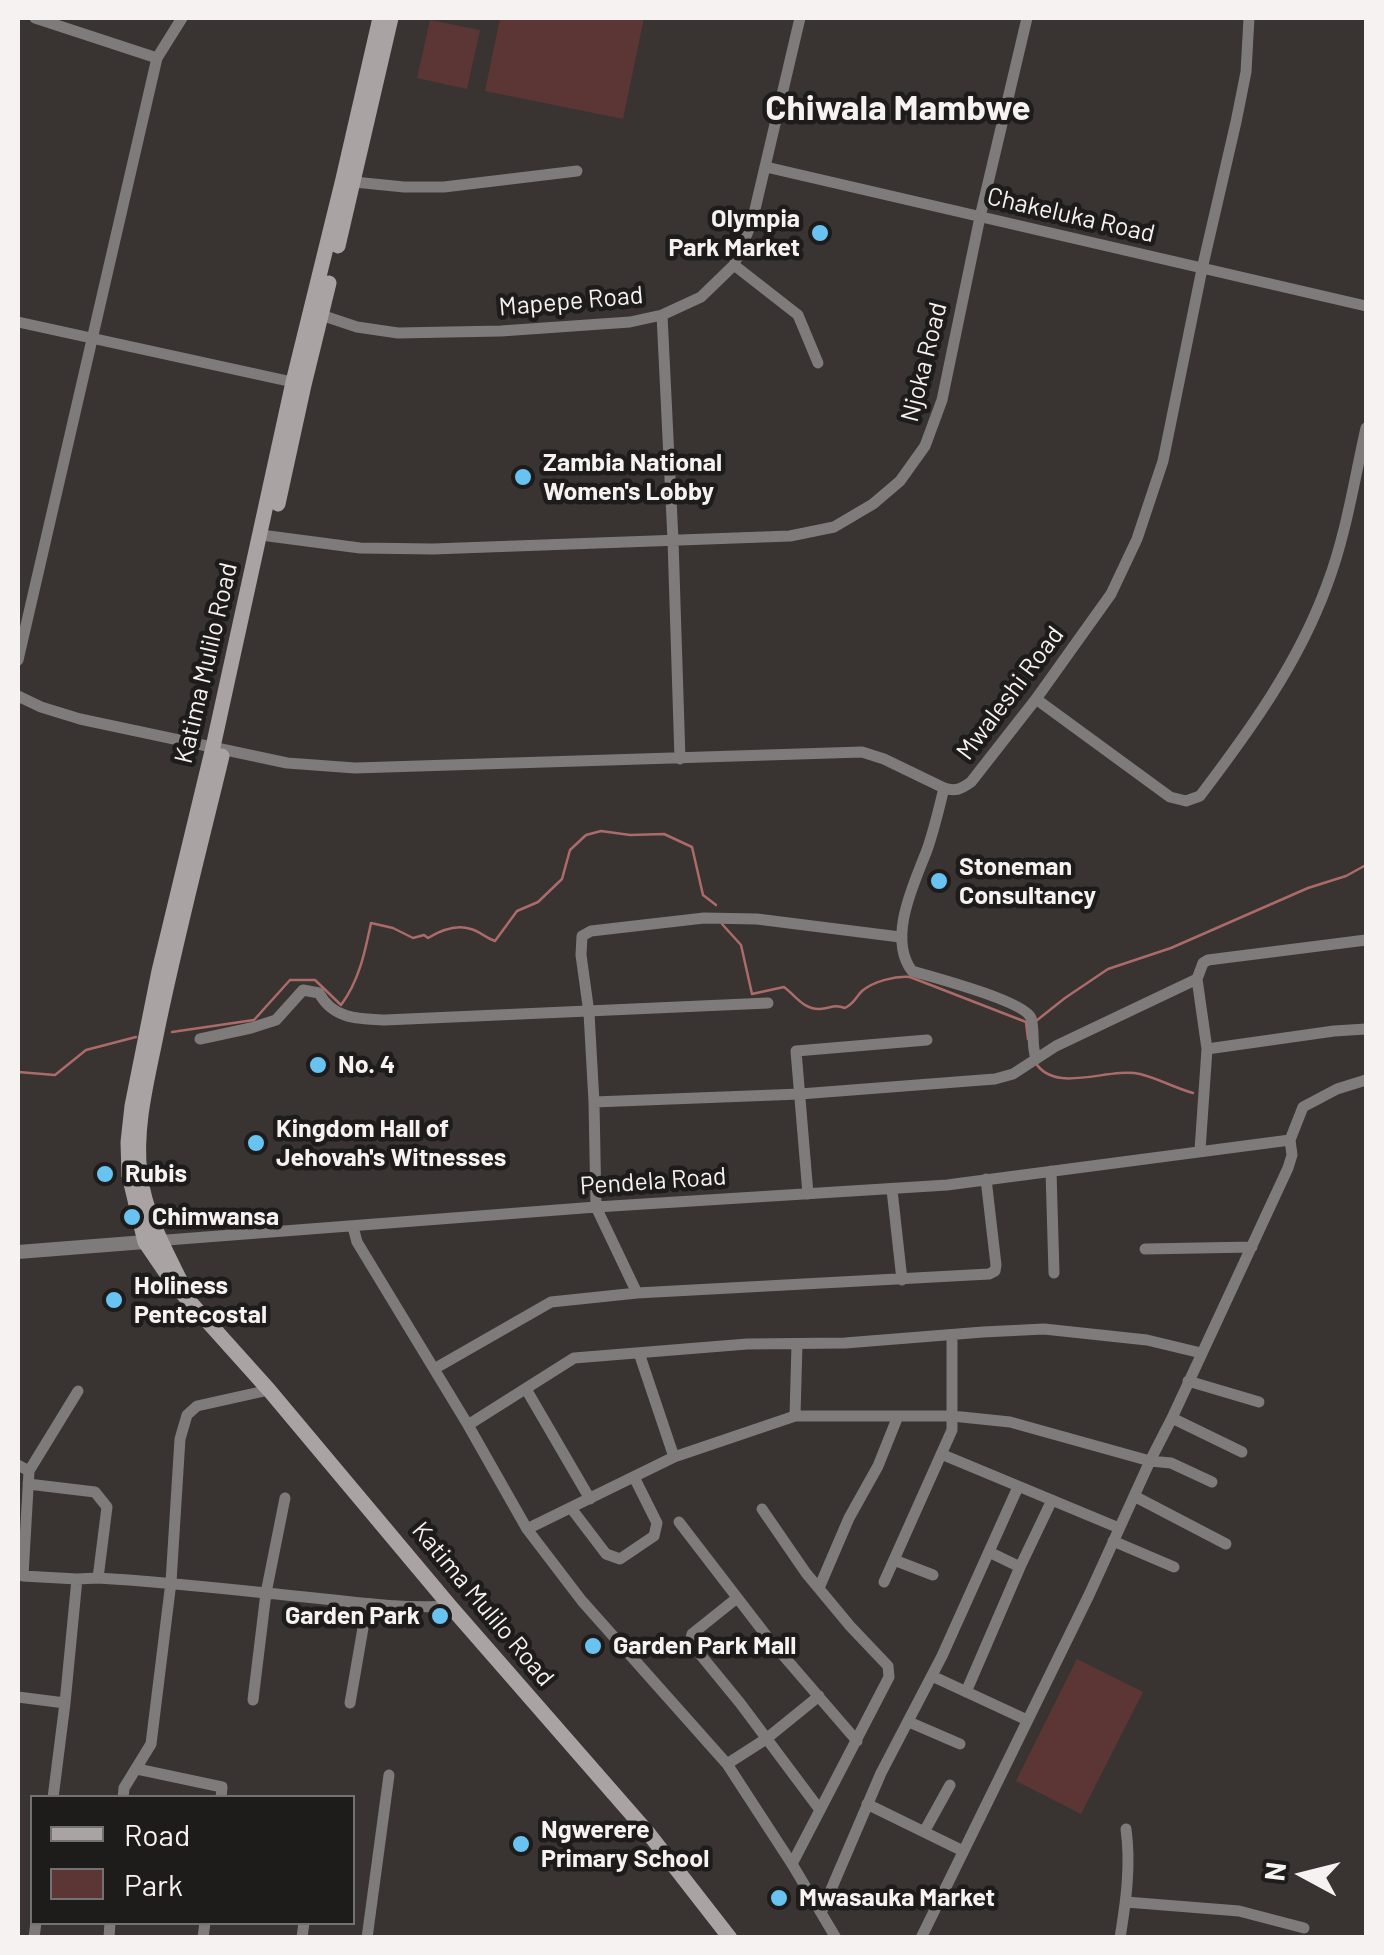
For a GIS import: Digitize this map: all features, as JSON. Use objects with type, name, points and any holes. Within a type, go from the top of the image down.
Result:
[{"type":"main road","name":"Katima Mulilo Road","points":[[380,18],[218,748],[159,971],[132,1106],[129,1175],[152,1241],[173,1283],[649,1834],[730,1938]]},
{"type":"main road","name":"Katima Mulilo Road","points":[[298,383],[321,315],[391,18]]},
{"type":"street","points":[[35,18],[157,58]]},
{"type":"street","points":[[18,660],[157,58],[182,18]]},
{"type":"street","name":"Mapepe Road","points":[[321,315],[358,327],[398,333],[501,331],[630,322],[662,315],[702,297],[734,265],[752,222],[800,18]]},
{"type":"street","name":"Njoka Road","points":[[266,536],[360,548],[433,549],[790,536],[834,526],[873,504],[900,481],[925,446],[942,400],[1027,18]]},
{"type":"street","name":"Mwaleshi Road","points":[[18,696],[80,719],[287,763],[354,768],[862,752],[884,758],[953,792],[971,782],[1036,699],[1112,594],[1137,539],[1163,461],[1246,72],[1250,18]]},
{"type":"street","name":"Chakeluka Road","points":[[766,167],[1366,306]]},
{"type":"street","points":[[354,182],[404,188],[444,187],[577,171]]},
{"type":"street","points":[[734,265],[798,315],[818,363]]},
{"type":"street","points":[[662,315],[680,759]]},
{"type":"street","points":[[18,322],[298,383]]},
{"type":"street","points":[[1036,699],[1170,797],[1186,801],[1200,796],[1270,701],[1302,646],[1340,546],[1366,428]]},
{"type":"street","points":[[944,788],[927,850],[916,872],[900,937],[907,963],[912,970],[1006,1000],[1026,1012],[1031,1019],[1036,1058]]},
{"type":"street","points":[[637,1293],[596,1207],[594,1102],[582,936],[590,931],[704,918],[757,919],[900,937]]},
{"type":"street","points":[[1200,1150],[1207,1049],[1198,979],[1203,963],[1366,940]]},
{"type":"street","points":[[594,1102],[800,1094],[995,1079],[1013,1074],[1056,1046],[1198,979]]},
{"type":"street","points":[[200,1039],[276,1020],[302,990],[319,993],[324,1002],[350,1018],[385,1020],[768,1003]]},
{"type":"street","points":[[1207,1049],[1366,1029]]},
{"type":"street","points":[[808,1194],[796,1051],[926,1040]]},
{"type":"street","points":[[921,1938],[1252,1247],[1288,1168],[1292,1155],[1290,1140],[1303,1107],[1336,1089],[1366,1080]]},
{"type":"street","name":"Pendela Road","points":[[18,1252],[596,1207],[892,1190],[1290,1140]]},
{"type":"street","points":[[1051,1171],[1054,1273]]},
{"type":"street","points":[[434,1369],[551,1302],[637,1293],[989,1274],[995,1271],[986,1179]]},
{"type":"street","points":[[892,1190],[902,1280]]},
{"type":"street","points":[[353,1226],[357,1242],[527,1529],[582,1601],[727,1764],[836,1938]]},
{"type":"street","points":[[1144,1249],[1252,1247]]},
{"type":"street","points":[[468,1425],[574,1358],[747,1344],[845,1344],[1044,1329],[1147,1340],[1201,1353]]},
{"type":"street","points":[[884,1582],[952,1430],[952,1336]]},
{"type":"street","points":[[795,1416],[796,1344]]},
{"type":"street","points":[[638,1353],[674,1456]]},
{"type":"street","points":[[1188,1381],[1259,1402]]},
{"type":"street","points":[[526,1389],[590,1499]]},
{"type":"street","points":[[123,1795],[151,1744],[171,1582],[180,1438],[187,1416],[197,1406],[269,1390]]},
{"type":"street","points":[[78,1391],[25,1474],[23,1576],[171,1582],[366,1604],[450,1606]]},
{"type":"street","points":[[527,1529],[674,1456],[795,1416],[952,1416],[1010,1422],[1171,1464],[1212,1482]]},
{"type":"street","points":[[818,1588],[898,1416]]},
{"type":"street","points":[[1172,1418],[1242,1452]]},
{"type":"street","points":[[941,1454],[1119,1528]]},
{"type":"street","points":[[25,1474],[95,1492],[107,1507],[98,1578]]},
{"type":"street","points":[[571,1508],[606,1554],[620,1559],[657,1530],[658,1523],[634,1476]]},
{"type":"street","points":[[821,1913],[881,1773],[932,1676],[1018,1487]]},
{"type":"street","points":[[1134,1496],[1226,1544]]},
{"type":"street","points":[[253,1700],[266,1593],[285,1498]]},
{"type":"street","points":[[966,1692],[1052,1500]]},
{"type":"street","points":[[762,1509],[818,1588],[888,1666],[889,1677],[792,1864]]},
{"type":"street","points":[[679,1522],[768,1639],[857,1741]]},
{"type":"street","points":[[1113,1541],[1174,1567]]},
{"type":"street","points":[[989,1552],[1020,1568]]},
{"type":"street","points":[[894,1560],[933,1576]]},
{"type":"street","points":[[53,1795],[77,1579]]},
{"type":"street","points":[[737,1598],[692,1634],[690,1642],[820,1810]]},
{"type":"street","points":[[350,1703],[366,1604]]},
{"type":"street","points":[[932,1676],[1027,1720]]},
{"type":"street","points":[[727,1764],[766,1739],[818,1696]]},
{"type":"street","points":[[18,1697],[66,1704]]},
{"type":"street","points":[[909,1722],[960,1744]]},
{"type":"street","points":[[137,1769],[222,1787],[221,1795]]},
{"type":"street","points":[[367,1938],[388,1775]]},
{"type":"street","points":[[924,1832],[950,1785]]},
{"type":"street","points":[[868,1804],[963,1851]]},
{"type":"street","points":[[1120,1938],[1129,1852],[1126,1828]]},
{"type":"street","points":[[1126,1902],[1239,1911],[1304,1928]]},
{"type":"green space","points":[[500,18],[644,18],[623,119],[485,91]]},
{"type":"green space","points":[[430,20],[480,30],[467,89],[417,78]]},
{"type":"green space","points":[[1077,1659],[1143,1692],[1081,1814],[1016,1781]]},
{"type":"waterway","points":[[172,1032],[254,1020],[290,980],[315,980],[341,1005],[357,976],[371,923],[413,938],[428,938],[460,927],[495,941],[517,911],[538,902],[562,879],[570,850],[586,835],[601,831],[664,834],[692,847],[703,895],[716,905]]},
{"type":"waterway","points":[[1036,1021],[1108,969],[1171,948],[1366,865]]},
{"type":"waterway","points":[[722,924],[741,945],[752,994],[784,987],[809,1007],[845,1008],[872,984],[910,977],[1026,1022],[1028,1039]]},
{"type":"waterway","points":[[18,1072],[55,1075],[86,1050],[136,1037]]},
{"type":"waterway","points":[[1035,1062],[1055,1077],[1140,1074],[1193,1093]]},
{"type":"place","name":"Olympia Park Market","points":[[820,233]]},
{"type":"place","name":"Zambia National Women's Lobby","points":[[523,477]]},
{"type":"place","name":"Stoneman Consultancy","points":[[939,881]]},
{"type":"place","name":"No. 4","points":[[318,1065]]},
{"type":"place","name":"Kingdom Hall of Jehovah's Witnesses","points":[[256,1143]]},
{"type":"place","name":"Rubis","points":[[105,1174]]},
{"type":"place","name":"Chimwansa","points":[[132,1217]]},
{"type":"place","name":"Holiness Pentecostal","points":[[114,1300]]},
{"type":"place","name":"Garden Park","points":[[440,1616]]},
{"type":"place","name":"Garden Park Mall","points":[[593,1646]]},
{"type":"place","name":"Ngwerere Primary School","points":[[521,1844]]},
{"type":"place","name":"Mwasauka Market","points":[[779,1898]]},
{"type":"district","name":"Chiwala Mambwe","points":[[898,108]]}]
